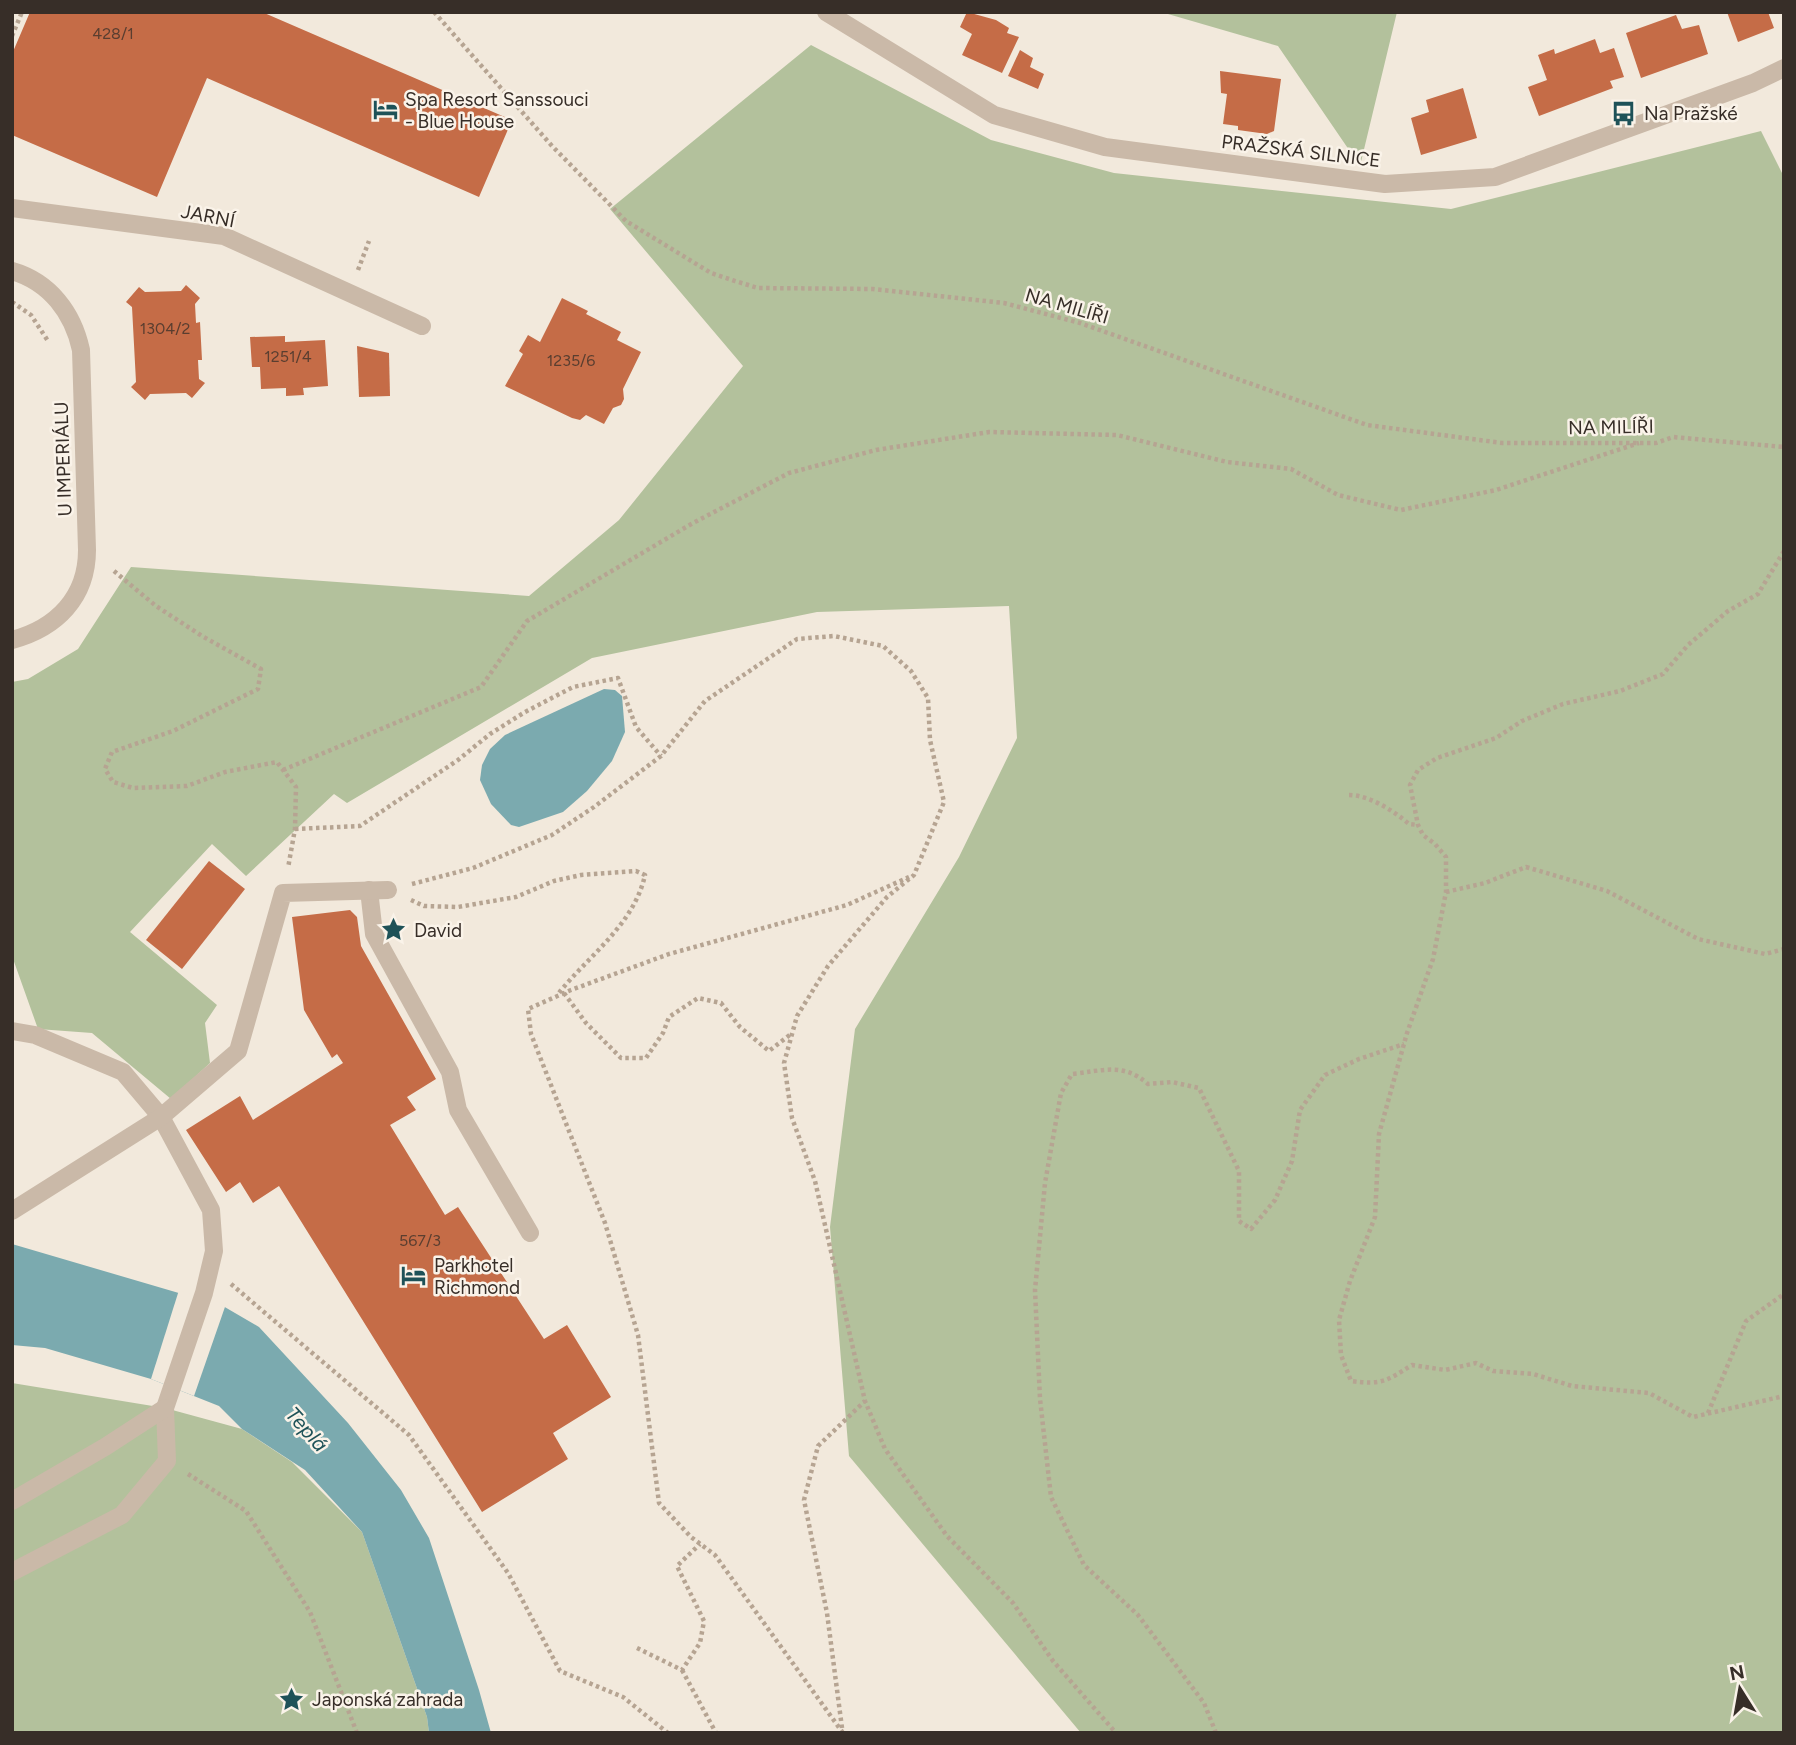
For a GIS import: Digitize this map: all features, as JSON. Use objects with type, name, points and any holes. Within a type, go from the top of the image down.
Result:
[{"type":"street","name":"PRAŽSKÁ SILNICE","points":[[826,12],[994,115],[1105,147],[1385,184],[1495,177],[1753,83],[1784,68]]},
{"type":"street","name":"JARNÍ","points":[[12,208],[224,236],[422,326]]},
{"type":"street","name":"U IMPERIÁLU","points":[[12,271],[42,285],[69,316],[77,331],[81,350],[88,550],[84,582],[72,602],[58,617],[41,629],[12,640]]},
{"type":"street","points":[[12,1211],[161,1117],[238,1051],[283,893],[388,890]]},
{"type":"street","points":[[369,891],[374,934],[450,1072],[458,1110],[530,1233]]},
{"type":"street","points":[[12,1031],[35,1035],[122,1072],[161,1117],[211,1210],[214,1251],[204,1293],[165,1408],[167,1461],[122,1515],[12,1572]]},
{"type":"street","points":[[12,1501],[105,1447],[165,1408]]},
{"type":"path","points":[[12,36],[22,12]]},
{"type":"path","name":"NA MILÍŘI","points":[[434,12],[552,146],[626,222],[668,249],[723,277],[758,288],[873,289],[1004,303],[1080,323],[1367,425],[1502,443],[1656,443],[1673,437],[1784,447]]},
{"type":"path","points":[[358,270],[369,241]]},
{"type":"path","points":[[12,302],[31,315],[50,343],[52,352]]},
{"type":"path","points":[[283,770],[481,687],[527,621],[694,523],[789,473],[876,450],[989,432],[1117,435],[1227,463],[1291,469],[1338,495],[1401,510],[1496,490],[1643,442]]},
{"type":"path","points":[[1784,551],[1758,594],[1728,611],[1688,645],[1663,674],[1620,691],[1563,704],[1522,721],[1496,738],[1437,758],[1418,770],[1410,785],[1418,825],[1423,835],[1446,857],[1446,892],[1433,959],[1404,1044],[1379,1134],[1375,1217],[1350,1281],[1339,1320],[1341,1355],[1351,1381],[1374,1384],[1412,1365],[1445,1370],[1476,1363],[1493,1371],[1533,1374],[1573,1386],[1649,1393],[1693,1417],[1784,1396]]},
{"type":"path","points":[[114,571],[156,606],[261,669],[258,689],[173,731],[112,752],[105,769],[113,782],[133,788],[187,786],[225,772],[277,762],[296,787],[295,829],[283,893]]},
{"type":"path","points":[[388,890],[473,868],[552,835],[661,756],[705,701],[797,639],[834,636],[883,646],[911,671],[928,698],[930,740],[944,802],[914,875],[887,897],[828,966],[797,1016],[784,1063],[792,1118],[815,1181],[865,1401],[885,1449],[947,1535],[1013,1603],[1053,1661],[1116,1733]]},
{"type":"path","points":[[295,829],[360,826],[457,760],[490,734],[573,687],[618,678],[636,727],[661,756]]},
{"type":"path","points":[[1349,795],[1362,795],[1409,824],[1418,825]]},
{"type":"path","points":[[1446,892],[1485,883],[1526,867],[1607,891],[1698,939],[1765,954],[1784,949]]},
{"type":"path","points":[[388,890],[424,906],[458,907],[516,897],[554,881],[581,875],[636,871],[645,875],[641,891],[628,915],[556,997]]},
{"type":"path","points":[[842,1732],[715,1555],[691,1537],[659,1503],[638,1335],[606,1223],[531,1034],[528,1009],[669,954],[847,905],[914,875]]},
{"type":"path","points":[[564,993],[586,1023],[621,1058],[646,1058],[670,1017],[698,998],[721,1003],[740,1027],[769,1051],[792,1034]]},
{"type":"path","points":[[1216,1733],[1205,1703],[1138,1615],[1084,1565],[1051,1497],[1040,1399],[1035,1290],[1045,1183],[1061,1093],[1072,1073],[1126,1069],[1148,1084],[1172,1083],[1199,1088],[1239,1171],[1239,1221],[1251,1229],[1275,1200],[1292,1161],[1300,1110],[1325,1075],[1359,1059],[1404,1044]]},
{"type":"path","points":[[210,1267],[409,1435],[508,1573],[560,1671],[624,1698],[668,1733]]},
{"type":"path","points":[[1708,1414],[1746,1321],[1784,1294]]},
{"type":"path","points":[[842,1732],[827,1613],[804,1500],[818,1446],[865,1401]]},
{"type":"path","points":[[167,1461],[246,1511],[310,1612],[357,1733]]},
{"type":"path","points":[[682,1670],[700,1643],[704,1621],[677,1566],[700,1544]]},
{"type":"path","points":[[637,1648],[682,1670],[716,1733]]},
{"type":"green space","points":[[1161,12],[1397,12],[1360,166],[1278,46]]},
{"type":"green space","points":[[811,45],[991,140],[1114,173],[1451,209],[1761,131],[1784,177],[1784,1733],[1081,1733],[849,1456],[830,1227],[855,1029],[959,857],[1017,738],[1009,606],[817,612],[592,658],[347,803],[334,794],[246,876],[212,844],[130,932],[217,1005],[205,1023],[210,1063],[171,1099],[92,1033],[38,1029],[12,956],[12,682],[28,679],[78,649],[131,567],[529,596],[619,520],[743,366],[610,209]]},
{"type":"green space","points":[[12,1383],[165,1408],[242,1429],[292,1462],[362,1532],[427,1717],[429,1733],[12,1733]]},
{"type":"water","points":[[604,689],[615,690],[622,696],[625,732],[612,761],[587,791],[563,812],[519,827],[511,825],[491,804],[480,780],[482,765],[490,749],[505,735]]},
{"type":"water","name":"Teplá","points":[[12,1244],[223,1306],[259,1327],[348,1423],[401,1490],[429,1538],[491,1733],[429,1733],[427,1717],[362,1532],[305,1470],[242,1429],[219,1406],[151,1379],[45,1348],[12,1345]]},
{"type":"pier","points":[[179,1290],[226,1304],[194,1396],[151,1379]]},
{"type":"building","name":"Spa Resort Sanssouci - Blue House","points":[[30,12],[262,12],[512,120],[479,197],[207,78],[157,197],[12,135],[12,54]]},
{"type":"building","points":[[967,12],[996,20],[1009,28],[1007,33],[1019,37],[1002,73],[962,55],[972,34],[960,27]]},
{"type":"building","points":[[1727,12],[1768,12],[1774,28],[1738,42]]},
{"type":"building","points":[[1676,15],[1682,29],[1699,25],[1708,54],[1641,78],[1626,33]]},
{"type":"building","points":[[1595,39],[1600,53],[1614,48],[1624,77],[1610,81],[1613,88],[1539,116],[1528,87],[1547,80],[1538,55],[1554,49],[1555,54]]},
{"type":"building","points":[[1020,50],[1033,58],[1030,67],[1044,74],[1038,89],[1008,76]]},
{"type":"building","points":[[1220,71],[1281,79],[1274,131],[1267,134],[1238,130],[1238,126],[1223,124],[1227,94],[1221,93]]},
{"type":"building","points":[[1463,88],[1477,138],[1421,155],[1411,118],[1429,112],[1426,100]]},
{"type":"building","points":[[186,285],[200,298],[195,304],[196,323],[200,322],[202,360],[198,360],[199,379],[205,383],[192,398],[186,393],[150,394],[145,400],[131,387],[136,382],[132,307],[126,302],[139,287],[145,292],[181,291]]},
{"type":"building","points":[[562,298],[621,332],[617,340],[641,352],[623,389],[624,399],[621,405],[613,408],[604,424],[586,415],[580,420],[572,418],[505,386],[523,354],[519,351],[528,335],[540,342]]},
{"type":"building","points":[[285,336],[285,342],[325,340],[328,386],[303,388],[304,395],[286,396],[286,388],[261,389],[260,367],[252,367],[250,337]]},
{"type":"building","points":[[357,346],[389,353],[390,396],[359,397]]},
{"type":"building","points":[[209,861],[245,889],[182,969],[146,940]]},
{"type":"building","points":[[350,910],[357,917],[361,946],[436,1079],[407,1097],[416,1110],[390,1125],[445,1215],[458,1207],[544,1339],[567,1325],[611,1397],[553,1433],[568,1459],[482,1512],[279,1186],[253,1203],[240,1182],[226,1192],[186,1130],[240,1096],[253,1120],[343,1063],[337,1054],[332,1058],[304,1010],[292,917]]},
{"type":"place","name":"Spa Resort Sanssouci - Blue House","points":[[385,110]]},
{"type":"place","name":"Na Pražské","points":[[1624,113]]},
{"type":"place","name":"David","points":[[394,930]]},
{"type":"place","name":"Parkhotel Richmond","points":[[414,1276]]},
{"type":"place","name":"Japonská zahrada","points":[[292,1699]]}]
